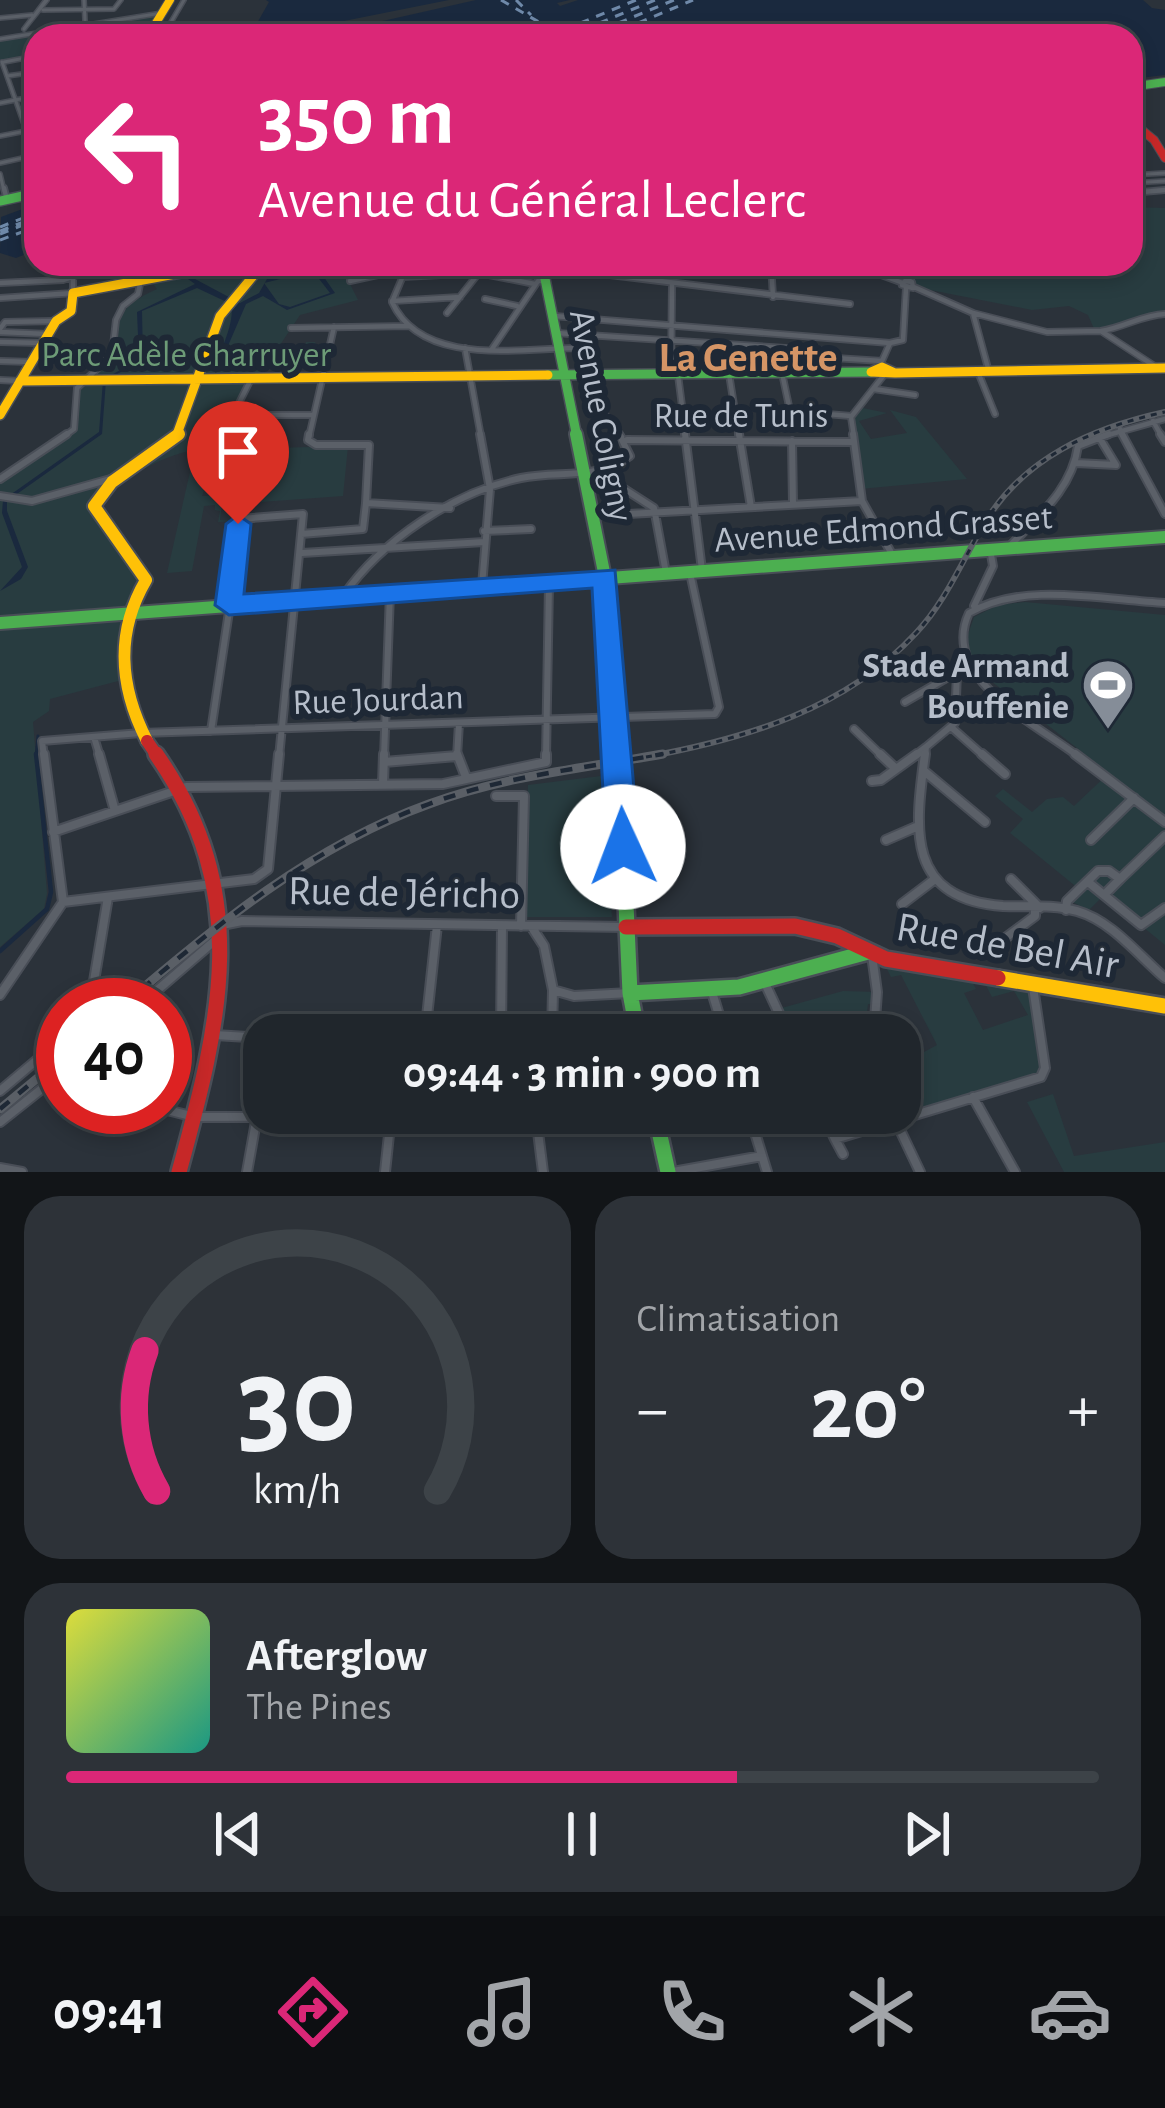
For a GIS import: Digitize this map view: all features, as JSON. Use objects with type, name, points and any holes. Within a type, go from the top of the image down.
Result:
[{"type":"street","points":[[29,24],[48,0]]},
{"type":"street","points":[[27,24],[48,0]]},
{"type":"street","points":[[84,0],[85,20]]},
{"type":"street","points":[[44,10],[114,9],[121,0]]},
{"type":"street","points":[[155,24],[170,0]]},
{"type":"street","points":[[91,24],[162,13]]},
{"type":"street","points":[[0,18],[33,15]]},
{"type":"street","points":[[20,35],[24,29]]},
{"type":"street","points":[[0,39],[24,34]]},
{"type":"street","points":[[1,62],[24,123]]},
{"type":"street","points":[[8,76],[24,74]]},
{"type":"street","points":[[0,103],[24,98]]},
{"type":"street","points":[[1143,130],[1165,158]]},
{"type":"street","points":[[0,174],[3,201]]},
{"type":"street","points":[[0,283],[73,276],[70,311],[49,333],[2,406]]},
{"type":"street","points":[[0,479],[74,429],[84,385],[112,355],[112,324],[121,304],[138,294],[141,276]]},
{"type":"street","points":[[0,298],[73,293],[162,276]]},
{"type":"street","points":[[94,506],[123,474],[178,435],[229,302],[252,276]]},
{"type":"street","points":[[350,281],[369,276]]},
{"type":"street","points":[[392,301],[401,278],[432,276]]},
{"type":"street","points":[[447,313],[477,276]]},
{"type":"street","points":[[493,349],[540,276]]},
{"type":"street","name":"Avenue Coligny","points":[[542,276],[605,577],[634,1014]]},
{"type":"street","points":[[567,276],[850,304]]},
{"type":"street","points":[[773,297],[774,276]]},
{"type":"street","points":[[884,276],[973,313],[1051,332],[1101,331],[1133,325],[1144,315],[1165,314]]},
{"type":"street","points":[[553,316],[890,344],[903,340],[910,276]]},
{"type":"street","points":[[672,284],[668,340],[687,440],[696,570]]},
{"type":"street","points":[[392,301],[460,297]]},
{"type":"street","points":[[485,299],[518,306]]},
{"type":"street","points":[[392,301],[409,326]]},
{"type":"street","points":[[973,313],[995,414]]},
{"type":"street","points":[[5,322],[49,333],[0,331],[5,322]]},
{"type":"street","points":[[291,328],[409,326],[465,348],[580,352],[603,417],[627,440],[630,456],[601,474],[522,478],[451,508],[390,548],[343,596]]},
{"type":"street","points":[[301,534],[363,529],[369,445],[310,444],[334,327]]},
{"type":"street","points":[[1101,331],[1162,369]]},
{"type":"street","points":[[556,332],[831,351]]},
{"type":"street","points":[[0,342],[49,333]]},
{"type":"street","points":[[830,341],[835,358],[883,370]]},
{"type":"street","points":[[890,344],[874,389],[851,416],[862,501],[893,556]]},
{"type":"street","points":[[465,348],[490,489],[482,586]]},
{"type":"street","points":[[0,362],[32,362]]},
{"type":"street","points":[[0,380],[84,385],[1162,369]]},
{"type":"street","points":[[782,373],[790,411],[851,416]]},
{"type":"street","points":[[729,374],[751,508]]},
{"type":"street","points":[[218,450],[229,415],[250,381]]},
{"type":"street","points":[[874,389],[915,395]]},
{"type":"street","points":[[229,415],[313,415]]},
{"type":"street","points":[[1008,548],[1064,488],[1076,463],[1076,448],[1120,429],[1165,419]]},
{"type":"street","points":[[1154,421],[1165,442]]},
{"type":"street","points":[[1120,429],[1165,514]]},
{"type":"street","points":[[1076,463],[1116,465],[1100,437]]},
{"type":"street","name":"Rue de Tunis","points":[[627,440],[854,442]]},
{"type":"street","points":[[792,441],[794,505]]},
{"type":"street","points":[[1,496],[20,500],[71,492],[123,474]]},
{"type":"street","points":[[601,474],[654,508],[666,573]]},
{"type":"street","points":[[211,731],[239,519],[249,479]]},
{"type":"street","points":[[71,492],[94,506],[146,580],[127,613],[127,681],[141,733],[195,816],[216,883],[222,930],[214,1035],[179,1172]]},
{"type":"street","points":[[592,516],[862,501]]},
{"type":"street","points":[[366,502],[451,508]]},
{"type":"street","points":[[63,902],[254,879],[268,869],[303,514],[239,519]]},
{"type":"street","points":[[484,531],[531,529]]},
{"type":"street","name":"Avenue Edmond Grasset","points":[[0,623],[1165,537]]},
{"type":"street","points":[[300,553],[484,542]]},
{"type":"street","points":[[990,549],[993,566],[959,638],[968,668],[987,688],[1165,821]]},
{"type":"street","name":"Rue Jourdan","points":[[53,832],[42,741],[141,733],[718,712],[696,570]]},
{"type":"street","points":[[0,994],[63,902],[53,832],[179,788],[443,784],[546,762],[549,581]]},
{"type":"street","points":[[383,784],[390,593]]},
{"type":"street","points":[[980,593],[992,600]]},
{"type":"street","points":[[973,609],[992,600],[1023,596],[1165,603]]},
{"type":"street","points":[[100,615],[125,629]]},
{"type":"street","points":[[904,702],[968,668]]},
{"type":"street","points":[[872,781],[896,769],[951,727],[956,718],[957,672]]},
{"type":"street","points":[[459,723],[458,756],[466,778]]},
{"type":"street","points":[[951,727],[1005,774]]},
{"type":"street","points":[[854,729],[896,769]]},
{"type":"street","points":[[94,737],[115,811]]},
{"type":"street","points":[[926,746],[916,827],[918,851],[935,879],[976,902],[1066,910],[1090,917],[1165,979]]},
{"type":"street","points":[[384,761],[458,756]]},
{"type":"street","points":[[924,771],[985,821]]},
{"type":"street","points":[[496,796],[524,796],[526,926],[544,946],[552,1014]]},
{"type":"street","points":[[1091,841],[1134,798]]},
{"type":"street","points":[[886,840],[916,827]]},
{"type":"street","points":[[1104,895],[1165,836]]},
{"type":"street","points":[[1066,910],[1067,902],[1101,870],[1120,879]]},
{"type":"street","points":[[902,904],[935,879]]},
{"type":"street","points":[[1011,879],[1038,908]]},
{"type":"street","points":[[1088,882],[1141,925],[1148,925],[1165,908]]},
{"type":"street","points":[[94,978],[108,897]]},
{"type":"street","points":[[1000,942],[1035,916],[1038,908]]},
{"type":"street","name":"Rue de Jéricho","points":[[222,930],[242,921],[795,926],[837,936],[870,953]]},
{"type":"street","points":[[427,1014],[437,925]]},
{"type":"street","points":[[501,1014],[502,926]]},
{"type":"street","points":[[170,978],[222,930]]},
{"type":"street","points":[[837,936],[842,946],[839,959]]},
{"type":"street","points":[[870,953],[875,1014]]},
{"type":"street","name":"Rue de Bel Air","points":[[553,990],[574,995],[711,988],[764,981],[870,953],[1165,1006]]},
{"type":"street","points":[[764,981],[779,1014]]},
{"type":"street","points":[[921,1110],[1044,1074],[1033,983]]},
{"type":"street","points":[[711,988],[719,1014]]},
{"type":"street","points":[[214,1035],[243,1037]]},
{"type":"street","points":[[0,1091],[36,1061]]},
{"type":"street","points":[[973,1097],[1016,1172]]},
{"type":"street","points":[[0,1122],[36,1098]]},
{"type":"street","points":[[192,1116],[243,1117]]},
{"type":"street","points":[[247,1172],[253,1134]]},
{"type":"street","points":[[385,1172],[389,1134]]},
{"type":"street","points":[[538,1134],[543,1172]]},
{"type":"street","points":[[660,1134],[670,1172],[762,1156]]},
{"type":"street","points":[[755,1134],[767,1172]]},
{"type":"street","points":[[833,1134],[842,1154]]},
{"type":"street","points":[[835,1139],[848,1134]]},
{"type":"street","points":[[902,1134],[920,1172]]},
{"type":"street","points":[[0,1168],[22,1172]]},
{"type":"green space","points":[[162,13],[155,24],[93,24]]},
{"type":"green space","points":[[24,35],[24,58],[0,63],[0,39]]},
{"type":"green space","points":[[1143,207],[1165,208],[1165,314],[1095,331],[1088,315],[1069,306],[1032,310],[915,287],[891,276],[1143,276]]},
{"type":"green space","name":"Parc Adèle Charruyer","points":[[169,276],[346,276],[358,300],[300,315],[276,351],[303,352],[306,342],[315,342],[329,346],[328,352],[309,355],[304,368],[266,366],[235,406],[220,439],[201,450],[348,446],[343,496],[248,503],[253,465],[219,453],[200,468],[210,472],[202,496],[214,496],[215,501],[244,499],[222,503],[220,520],[237,521],[218,522],[220,511],[215,505],[204,506],[192,571],[167,573],[195,450],[142,470],[94,509],[140,581],[136,597],[120,614],[122,680],[50,699],[49,711],[33,722],[47,893],[44,909],[0,947],[0,481],[76,430],[79,388],[115,360],[119,324],[127,309],[157,289],[153,284],[142,286],[142,281]]},
{"type":"green space","points":[[858,407],[887,413],[859,421],[871,439],[907,433],[890,410],[916,417],[967,479],[860,489],[851,416]]},
{"type":"green space","name":"Stade Armand Bouffenie","points":[[1025,602],[1165,615],[1165,945],[1104,895],[1089,910],[1068,900],[1079,889],[1010,833],[1023,819],[995,796],[1003,789],[1032,812],[1047,799],[1063,797],[1074,806],[1109,773],[973,667],[965,643],[974,617],[998,605]]},
{"type":"green space","points":[[601,776],[612,917],[526,917],[528,785]]},
{"type":"green space","points":[[881,957],[967,972],[976,989],[964,993],[983,1030],[1028,1015],[1014,991],[992,997],[980,974],[1033,983],[1044,1074],[921,1112],[921,1054],[937,1045],[901,975],[891,977]]},
{"type":"green space","points":[[843,991],[877,992],[877,1005],[868,1004],[867,1014],[780,1014],[778,1009]]},
{"type":"green space","points":[[1053,1094],[1074,1156],[1165,1142],[1165,1172],[1064,1172],[1027,1102]]},
{"type":"water","points":[[266,0],[449,0],[329,24],[257,24]]},
{"type":"water","points":[[476,0],[570,0],[557,3],[560,6],[578,0],[1143,0],[1165,10],[1165,75],[1143,78],[1143,24],[369,24]]},
{"type":"water","points":[[24,208],[24,255],[16,258],[0,253],[1,217]]},
{"type":"water","points":[[184,276],[240,303],[259,293],[264,284],[279,304],[290,307],[330,293],[317,276],[323,276],[335,293],[287,310],[263,296],[246,304],[215,376],[231,322],[231,304],[197,288],[142,311],[143,360],[106,380],[102,434],[7,501],[28,567],[21,579],[0,591],[22,567],[2,513],[3,500],[99,432],[103,380],[139,359],[137,312],[195,284]]},
{"type":"waterway","points":[[36,755],[38,736]]},
{"type":"waterway","points":[[0,951],[47,909],[51,892],[36,755]]},
{"type":"ferry route","points":[[501,0],[542,24]]},
{"type":"ferry route","points":[[516,0],[531,15]]},
{"type":"ferry route","points":[[578,24],[636,0]]},
{"type":"ferry route","points":[[597,24],[655,0]]},
{"type":"ferry route","points":[[616,24],[674,0]]},
{"type":"ferry route","points":[[636,24],[693,0]]},
{"type":"ferry route","points":[[0,227],[24,218]]},
{"type":"ferry route","points":[[0,231],[24,222]]},
{"type":"ferry route","points":[[0,234],[24,225]]},
{"type":"ferry route","points":[[0,240],[24,231]]},
{"type":"railway","points":[[649,756],[756,730],[858,682],[927,621],[984,524],[1018,481],[1086,437],[1165,412]]},
{"type":"railway","points":[[649,756],[663,754]]},
{"type":"railway","points":[[155,978],[267,890],[386,821],[486,786],[649,756]]},
{"type":"railway","points":[[0,1109],[36,1079]]},
{"type":"traffic: fast","points":[[1143,85],[1165,82]]},
{"type":"traffic: fast","points":[[0,201],[24,196]]},
{"type":"traffic: fast","points":[[544,276],[608,592],[619,753]]},
{"type":"traffic: fast","points":[[548,375],[871,372]]},
{"type":"traffic: fast","points":[[0,623],[1165,537]]},
{"type":"traffic: fast","points":[[619,753],[620,771]]},
{"type":"traffic: fast","points":[[620,771],[634,1014]]},
{"type":"traffic: fast","points":[[630,993],[739,987],[868,952]]},
{"type":"traffic: fast","points":[[660,1134],[668,1172]]},
{"type":"traffic: slow","points":[[155,24],[170,0]]},
{"type":"traffic: slow","points":[[0,415],[56,321],[71,311],[73,293],[164,276]]},
{"type":"traffic: slow","points":[[147,741],[124,662],[127,615],[146,580],[94,506],[112,482],[178,435],[220,316],[253,276]]},
{"type":"traffic: slow","points":[[882,367],[895,373],[871,372],[882,367]]},
{"type":"traffic: slow","points":[[895,373],[1165,368]]},
{"type":"traffic: slow","points":[[20,381],[548,375]]},
{"type":"traffic: slow","points":[[998,978],[1165,1006]]},
{"type":"traffic: jam","points":[[1143,131],[1165,158]]},
{"type":"traffic: jam","points":[[147,741],[196,819],[218,908],[220,952],[212,1040],[179,1172]]},
{"type":"traffic: jam","points":[[626,927],[795,926],[837,936],[886,959],[998,978]]},
{"type":"place","name":"Stade Armand Bouffenie","points":[[1108,731]]},
{"type":"district","name":"La Genette","points":[[748,356]]},
{"type":"route","points":[[238,524],[229,605],[605,577],[623,847]]}]
